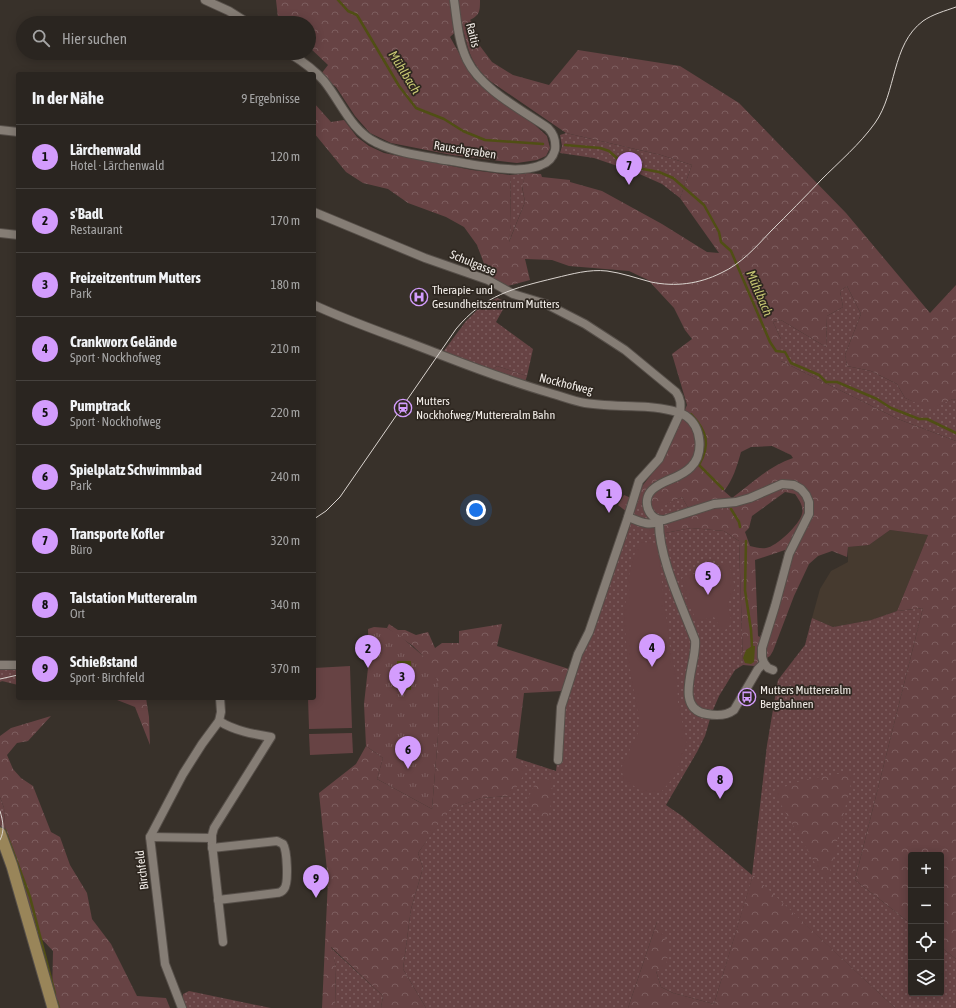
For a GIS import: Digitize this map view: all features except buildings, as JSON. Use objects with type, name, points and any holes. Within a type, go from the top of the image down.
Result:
[{"type":"main road","points":[[2,838],[12,866],[53,1008]]},
{"type":"street","points":[[205,0],[237,16]]},
{"type":"street","name":"Raitis","points":[[454,0],[459,36],[463,50],[467,60],[476,73]]},
{"type":"street","name":"Rauschgraben","points":[[300,60],[315,72]]},
{"type":"street","name":"Rauschgraben","points":[[316,73],[324,81],[354,126],[365,136],[388,148],[480,166],[509,170],[537,167],[550,160],[553,155],[555,144],[552,132],[504,98],[486,84],[476,73]]},
{"type":"street","points":[[0,130],[16,132]]},
{"type":"street","name":"Schulgasse","points":[[316,213],[425,258],[488,280],[513,294],[546,304],[585,324],[626,350],[676,392],[681,401],[680,412]]},
{"type":"street","points":[[0,233],[16,235]]},
{"type":"street","name":"Nockhofweg","points":[[316,306],[344,319],[516,383],[584,403],[652,407],[680,412]]},
{"type":"street","points":[[558,760],[561,707],[578,654],[589,632],[639,481],[659,459],[680,412],[688,417],[696,430],[700,443],[699,453],[696,461],[688,470],[681,475],[658,485],[650,492],[647,499],[648,510],[652,516],[659,520]]},
{"type":"street","points":[[628,517],[647,523],[654,523],[659,520],[664,520],[714,504],[736,502],[750,498],[782,484],[794,485],[801,489],[809,502],[809,514],[789,554],[762,648],[764,663],[772,670]]},
{"type":"street","points":[[659,520],[659,533],[666,559],[695,640],[695,650],[688,686],[689,700],[695,709],[703,714],[724,715],[734,710],[758,669],[764,663]]},
{"type":"street","points":[[0,665],[16,665]]},
{"type":"street","points":[[220,700],[221,712],[219,721],[227,726],[243,732],[271,737],[214,828],[212,848],[223,942]]},
{"type":"street","name":"Birchfeld","points":[[182,1008],[165,964],[150,837],[183,774],[219,721]]},
{"type":"street","points":[[150,837],[212,838]]},
{"type":"street","points":[[212,848],[277,841],[283,844],[286,852],[286,882],[282,891],[218,900]]},
{"type":"shaded area","points":[[890,530],[928,535],[897,611],[871,620],[833,627],[812,618],[820,589],[831,571],[848,562],[848,547],[869,545]]},
{"type":"shaded area","points":[[752,646],[755,646],[754,662],[751,664],[745,663],[743,658],[746,650]]},
{"type":"shaded area","points":[[397,661],[411,661],[411,690],[397,690]]},
{"type":"green space","points":[[276,0],[480,0],[479,12],[470,20],[476,29],[471,34],[492,62],[513,75],[549,85],[578,50],[680,66],[739,103],[846,213],[930,313],[956,285],[956,400],[953,399],[930,409],[905,398],[897,384],[871,371],[847,366],[845,355],[861,314],[847,286],[840,291],[843,307],[827,316],[826,347],[781,320],[773,322],[781,339],[781,361],[898,419],[956,441],[956,959],[944,949],[944,852],[908,852],[908,922],[855,880],[923,608],[897,611],[928,535],[890,530],[869,545],[848,547],[847,557],[832,551],[818,556],[809,564],[794,596],[770,656],[754,666],[743,665],[739,541],[724,531],[691,528],[647,535],[645,527],[691,513],[682,497],[652,511],[636,501],[643,485],[661,462],[687,405],[672,354],[692,339],[685,330],[674,308],[648,280],[629,271],[569,266],[552,260],[525,259],[530,280],[504,287],[489,277],[477,245],[464,227],[446,217],[408,203],[388,189],[363,183],[346,172],[316,135],[316,105],[331,122],[344,120],[357,137],[369,146],[384,153],[472,170],[510,175],[511,224],[509,242],[525,202],[522,186],[526,173],[541,174],[542,177],[570,180],[570,182],[602,191],[662,224],[707,252],[719,253],[680,198],[692,165],[661,155],[566,133],[490,81],[483,74],[471,56],[462,26],[450,37],[473,78],[497,98],[535,125],[547,136],[550,148],[546,156],[537,160],[517,163],[452,155],[391,143],[370,133],[355,116],[336,87],[321,74],[328,65],[316,54],[316,16],[278,16]],"holes":[[[772,446],[791,455],[793,458],[768,470],[732,498],[724,491],[732,478],[741,452],[751,447]],[[785,492],[795,494],[801,503],[802,514],[792,529],[776,544],[770,547],[760,548],[750,546],[745,532],[749,528],[752,516]],[[785,550],[771,608],[760,637],[758,636],[755,560]]]},
{"type":"green space","points":[[566,133],[661,155],[692,165],[680,198],[662,184],[635,172],[594,158],[560,153],[562,146],[560,135]]},
{"type":"green space","points":[[526,173],[522,187],[525,202],[508,244],[511,223],[510,175]]},
{"type":"green space","points":[[847,286],[861,314],[845,355],[847,366],[871,371],[897,384],[905,398],[930,408],[953,399],[956,400],[956,441],[898,419],[781,361],[781,339],[773,322],[781,320],[826,347],[827,316],[843,307],[840,291]]},
{"type":"green space","points":[[497,298],[507,302],[496,322],[533,349],[527,376],[497,366],[492,370],[443,352],[466,321],[479,308]]},
{"type":"green space","points":[[497,366],[527,376],[525,382],[492,370]]},
{"type":"green space","points":[[624,495],[631,498],[627,512],[618,505]]},
{"type":"green space","points":[[682,497],[691,513],[665,533],[691,528],[724,531],[739,541],[743,665],[735,670],[719,696],[713,710],[718,710],[710,719],[705,736],[697,752],[666,805],[682,816],[752,875],[767,745],[778,680],[805,645],[812,618],[833,627],[871,620],[897,611],[923,608],[855,880],[908,922],[908,996],[944,996],[944,949],[956,959],[956,1008],[895,1008],[753,876],[714,1004],[673,993],[661,987],[656,971],[657,922],[628,1008],[426,1008],[403,969],[411,909],[423,868],[418,853],[448,810],[481,798],[511,796],[516,758],[556,771],[563,707],[636,501],[652,510]]},
{"type":"green space","points":[[641,542],[657,543],[670,648],[677,682],[678,703],[687,742],[676,775],[661,792],[641,791],[624,779],[621,768],[638,733],[639,719],[627,653],[624,615],[629,576],[637,545]]},
{"type":"green space","points":[[729,563],[735,588],[727,603],[732,623],[723,632],[714,617],[701,620],[696,619],[688,603],[682,578]]},
{"type":"green space","points":[[389,624],[398,630],[405,630],[416,635],[428,632],[435,648],[442,643],[459,643],[459,631],[502,624],[497,646],[569,669],[562,691],[524,693],[516,758],[528,768],[511,796],[481,798],[449,810],[418,853],[423,868],[411,909],[403,969],[426,1008],[381,1008],[383,996],[331,947],[336,966],[335,1008],[322,1008],[328,880],[319,793],[356,764],[366,746],[383,758],[377,779],[432,809],[438,736],[439,688],[422,655],[413,646],[387,628]]},
{"type":"green space","points":[[374,627],[387,628],[399,635],[422,655],[435,673],[439,688],[438,736],[432,809],[377,779],[383,758],[366,746],[364,704],[369,659],[368,629]]},
{"type":"green space","points":[[350,666],[352,728],[309,729],[308,700],[316,700],[316,668]]},
{"type":"green space","points":[[16,668],[16,684],[2,681],[0,682],[0,669]]},
{"type":"green space","points":[[117,700],[146,700],[149,717],[150,745],[135,707]]},
{"type":"green space","points":[[51,716],[28,741],[17,743],[7,755],[13,769],[21,778],[33,786],[51,832],[60,837],[70,865],[87,893],[92,919],[111,944],[137,996],[166,998],[170,1008],[57,1008],[52,996],[53,951],[36,933],[6,839],[4,808],[0,797],[0,736],[11,728]]},
{"type":"green space","points":[[352,733],[353,753],[310,755],[309,734]]},
{"type":"green space","points":[[854,771],[827,884],[773,791],[803,780]]},
{"type":"green space","points":[[551,779],[553,794],[547,823],[525,804],[536,782]]},
{"type":"green space","points":[[0,797],[4,808],[6,839],[0,825]]},
{"type":"green space","points":[[753,875],[895,1008],[628,1008],[657,922],[669,947],[666,967],[656,971],[661,987],[673,993],[714,1004]]},
{"type":"green space","points":[[330,947],[383,996],[381,1008],[335,1008],[336,966]]},
{"type":"green space","points":[[189,991],[271,1008],[186,1008],[183,994]]},
{"type":"waterway","name":"Mühlbach","points":[[338,0],[348,11],[357,15],[399,86],[416,108],[444,119],[463,131],[485,140],[543,144]]},
{"type":"waterway","name":"Mühlbach","points":[[565,145],[600,148],[609,151],[619,160],[632,167],[659,172],[673,178],[704,205],[719,232],[721,242],[731,251],[770,342],[776,351],[785,352],[791,363],[819,375],[826,382],[837,382],[877,399],[891,408],[919,419],[927,419],[956,433]]},
{"type":"waterway","points":[[691,414],[701,426],[706,438],[705,451],[699,465],[723,489]]},
{"type":"waterway","points":[[731,509],[739,522],[740,527]]},
{"type":"waterway","points":[[746,541],[745,590],[752,646]]},
{"type":"waterway","points":[[5,830],[30,897],[55,994]]},
{"type":"waterway","points":[[57,1001],[59,1008]]},
{"type":"tram line","points":[[316,518],[326,511],[340,497],[456,329],[467,317],[489,301],[501,294],[526,285],[587,271],[613,272],[660,284],[687,284],[713,277],[742,260],[856,146],[875,123],[882,111],[905,43],[913,31],[923,21],[956,7]]},
{"type":"tram line","points":[[0,679],[16,675]]},
{"type":"tram line","points":[[0,811],[3,826],[3,833],[0,840]]},
{"type":"place","name":"Transporte Kofler","points":[[629,185]]},
{"type":"place","name":"Therapie- und Gesundheitszentrum Mutters","points":[[419,297]]},
{"type":"place","name":"Mutters Nockhofweg/Muttereralm Bahn","points":[[403,408]]},
{"type":"place","name":"Lärchenwald","points":[[609,513]]},
{"type":"place","name":"Pumptrack","points":[[708,595]]},
{"type":"place","name":"Crankworx Gelände","points":[[652,667]]},
{"type":"place","name":"s'Badl","points":[[368,668]]},
{"type":"place","name":"Freizeitzentrum Mutters","points":[[402,696]]},
{"type":"place","name":"Mutters Muttereralm Bergbahnen","points":[[747,697]]},
{"type":"place","name":"Spielplatz Schwimmbad","points":[[408,769]]},
{"type":"place","name":"Talstation Muttereralm","points":[[720,799]]},
{"type":"place","name":"Schießstand","points":[[316,898]]}]
